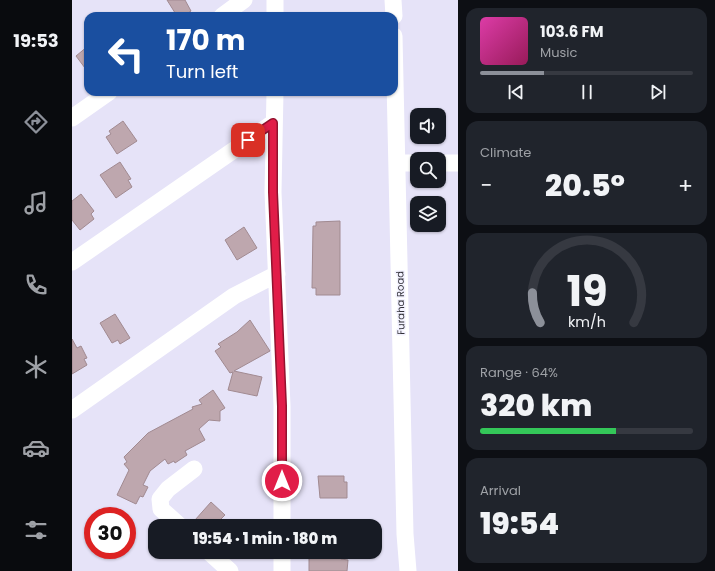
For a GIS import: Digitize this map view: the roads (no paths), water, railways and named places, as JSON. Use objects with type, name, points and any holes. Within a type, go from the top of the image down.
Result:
[{"type":"street","points":[[228,12],[244,0]]},
{"type":"street","points":[[275,0],[275,12]]},
{"type":"street","points":[[393,0],[394,12]]},
{"type":"street","points":[[72,118],[102,96]]},
{"type":"street","points":[[275,96],[273,123],[273,192],[282,406],[282,519]]},
{"type":"street","name":"Furaha Road","points":[[395,96],[405,534],[408,571]]},
{"type":"street","points":[[72,262],[273,123]]},
{"type":"street","points":[[397,163],[410,163]]},
{"type":"street","points":[[446,163],[458,163]]},
{"type":"street","points":[[72,410],[234,296],[277,274]]},
{"type":"street","points":[[172,519],[161,509],[160,499],[168,489],[194,469]]},
{"type":"street","points":[[217,559],[230,571]]},
{"type":"street","points":[[282,559],[282,571]]}]
